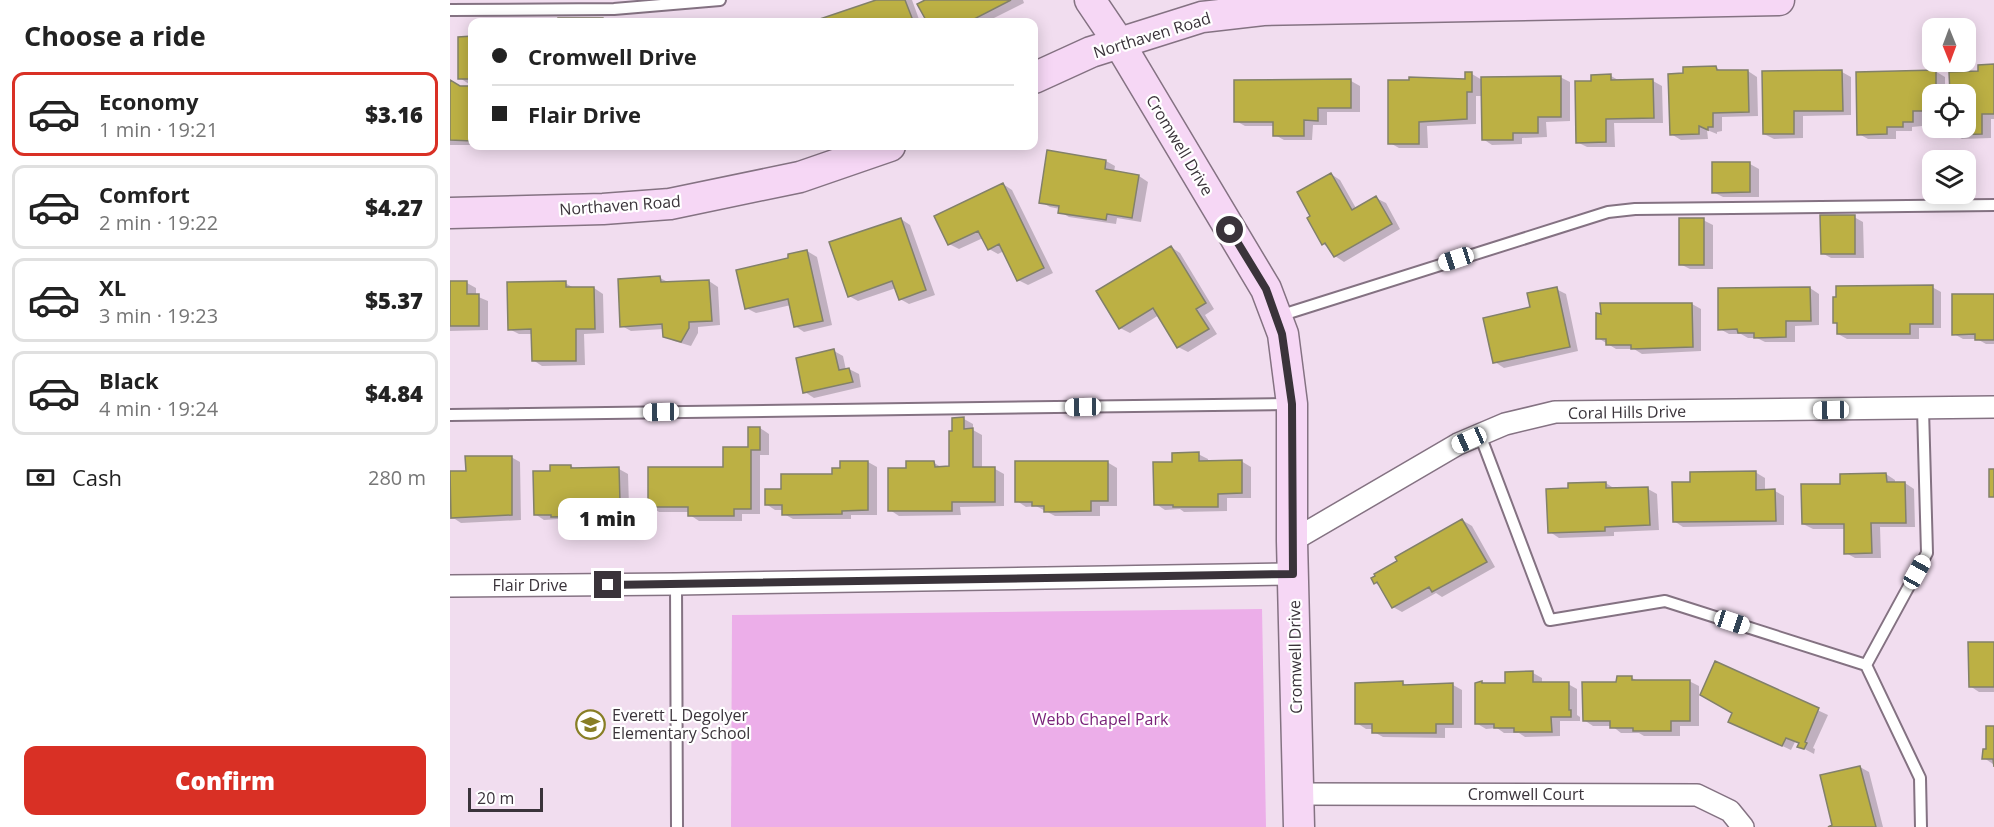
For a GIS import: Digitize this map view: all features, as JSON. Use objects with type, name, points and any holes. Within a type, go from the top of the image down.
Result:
[{"type":"street","name":"Cromwell Drive","points":[[1090,0],[1119,43],[1266,289],[1282,334],[1292,404],[1292,541],[1299,827]]},
{"type":"street","name":"Northaven Road","points":[[1038,76],[1091,52],[1202,17],[1263,10],[1779,0]]},
{"type":"street","name":"Northaven Road","points":[[450,213],[603,209],[670,204],[800,177],[878,150]]},
{"type":"street","name":"Coral Hills Drive","points":[[1292,541],[1458,444],[1505,424],[1555,412],[1994,407]]},
{"type":"street","name":"Flair Drive","points":[[450,586],[1293,574]]},
{"type":"street","name":"Cromwell Court","points":[[1298,794],[1697,795],[1730,811],[1743,827]]},
{"type":"lane","points":[[450,9],[614,9],[720,0]]},
{"type":"lane","points":[[1276,317],[1608,212],[1635,209],[1994,205]]},
{"type":"lane","points":[[450,415],[1292,404]]},
{"type":"lane","points":[[1866,665],[1927,553],[1923,409]]},
{"type":"lane","points":[[1480,435],[1550,620],[1665,601],[1866,665],[1920,778],[1921,827]]},
{"type":"lane","points":[[676,584],[677,827]]},
{"type":"green space","name":"Webb Chapel Park","points":[[1262,609],[1266,827],[731,827],[732,615]]},
{"type":"building","points":[[876,0],[905,0],[912,18],[823,18]]},
{"type":"building","points":[[925,0],[1011,0],[976,18],[925,18],[917,4]]},
{"type":"building","points":[[468,36],[468,79],[458,79],[458,37]]},
{"type":"building","points":[[1994,64],[1994,114],[1982,114],[1982,134],[1976,134],[1976,84],[1950,84],[1949,72],[1976,72],[1978,65]]},
{"type":"building","points":[[1716,66],[1717,70],[1748,70],[1749,112],[1713,113],[1713,127],[1708,127],[1708,130],[1699,126],[1699,134],[1670,135],[1668,74],[1683,73],[1683,67]]},
{"type":"building","points":[[1842,70],[1843,111],[1794,111],[1794,134],[1763,134],[1762,71]]},
{"type":"building","points":[[1465,72],[1472,72],[1472,92],[1467,92],[1467,119],[1419,122],[1419,144],[1388,144],[1388,80],[1409,80],[1409,77],[1465,79]]},
{"type":"building","points":[[1856,72],[1936,72],[1936,84],[1922,84],[1922,111],[1913,111],[1913,122],[1903,122],[1903,127],[1887,127],[1887,134],[1857,135]]},
{"type":"building","points":[[1611,74],[1611,80],[1653,79],[1654,118],[1606,119],[1606,142],[1576,143],[1575,81],[1591,81],[1591,75]]},
{"type":"building","points":[[1561,76],[1561,117],[1538,117],[1538,133],[1513,133],[1513,140],[1482,140],[1481,77]]},
{"type":"building","points":[[1351,79],[1351,108],[1318,108],[1318,121],[1304,120],[1304,136],[1273,136],[1273,122],[1234,122],[1234,80]]},
{"type":"building","points":[[450,80],[460,86],[468,86],[468,141],[450,140]]},
{"type":"building","points":[[1047,150],[1106,160],[1105,169],[1139,175],[1132,218],[1107,214],[1106,220],[1058,213],[1059,206],[1039,203]]},
{"type":"building","points":[[1712,162],[1750,162],[1750,192],[1712,193]]},
{"type":"building","points":[[1331,173],[1352,210],[1376,196],[1392,224],[1334,257],[1325,243],[1322,245],[1307,218],[1310,216],[1297,192]]},
{"type":"building","points":[[1003,183],[1044,268],[1017,281],[999,244],[988,250],[978,231],[948,245],[934,216]]},
{"type":"building","points":[[1820,215],[1855,215],[1855,254],[1821,254]]},
{"type":"building","points":[[901,218],[926,290],[899,300],[892,281],[848,297],[829,242]]},
{"type":"building","points":[[1679,218],[1704,218],[1704,265],[1679,265]]},
{"type":"building","points":[[1171,246],[1206,303],[1196,309],[1209,329],[1177,348],[1153,308],[1119,329],[1096,291]]},
{"type":"building","points":[[807,250],[823,321],[794,327],[788,299],[745,309],[736,270],[788,258],[788,254]]},
{"type":"building","points":[[660,276],[661,282],[709,280],[712,321],[689,322],[689,328],[681,342],[663,337],[662,324],[620,327],[618,279]]},
{"type":"building","points":[[450,281],[467,281],[467,294],[479,294],[479,326],[450,326]]},
{"type":"building","points":[[566,281],[566,287],[594,287],[595,329],[576,329],[576,361],[532,361],[531,329],[508,330],[507,282]]},
{"type":"building","points":[[1933,285],[1933,324],[1910,324],[1910,334],[1837,334],[1837,323],[1833,323],[1833,297],[1836,297],[1836,286]]},
{"type":"building","points":[[1557,287],[1570,347],[1493,363],[1483,318],[1530,307],[1527,293]]},
{"type":"building","points":[[1810,287],[1811,321],[1786,321],[1786,337],[1754,338],[1754,333],[1738,333],[1737,329],[1718,330],[1718,288]]},
{"type":"building","points":[[1952,294],[1994,294],[1994,340],[1975,340],[1975,334],[1952,335]]},
{"type":"building","points":[[1600,303],[1692,303],[1693,347],[1631,349],[1631,345],[1606,345],[1606,339],[1596,339],[1596,313],[1601,314]]},
{"type":"building","points":[[834,349],[839,370],[849,368],[853,382],[803,393],[796,358]]},
{"type":"building","points":[[964,417],[964,429],[973,428],[973,467],[995,467],[995,502],[952,502],[952,511],[888,511],[888,468],[906,468],[906,461],[934,461],[935,467],[949,466],[949,431],[952,431],[952,418]]},
{"type":"building","points":[[748,427],[760,427],[760,450],[751,450],[751,509],[734,509],[734,516],[688,516],[688,507],[648,507],[648,467],[723,467],[723,447],[748,447]]},
{"type":"building","points":[[1199,452],[1199,461],[1242,460],[1242,493],[1218,494],[1218,507],[1154,505],[1153,462],[1172,462],[1172,453]]},
{"type":"building","points":[[465,456],[512,456],[512,515],[451,518],[450,471],[466,471]]},
{"type":"building","points":[[840,461],[868,461],[868,510],[842,511],[842,514],[782,515],[782,505],[765,505],[765,489],[781,489],[781,474],[832,474],[832,468],[840,468]]},
{"type":"building","points":[[1015,461],[1108,461],[1108,501],[1091,501],[1091,511],[1044,512],[1044,506],[1032,506],[1032,502],[1015,502]]},
{"type":"building","points":[[550,465],[571,465],[571,468],[619,467],[620,502],[596,502],[597,516],[534,515],[533,471],[550,471]]},
{"type":"building","points":[[1989,469],[1994,469],[1994,497],[1989,497]]},
{"type":"building","points":[[1756,471],[1756,490],[1775,489],[1776,521],[1673,522],[1672,482],[1690,482],[1690,472]]},
{"type":"building","points":[[1886,473],[1887,482],[1905,482],[1906,523],[1871,523],[1872,553],[1844,554],[1844,524],[1802,524],[1801,484],[1840,484],[1840,474]]},
{"type":"building","points":[[1606,482],[1606,488],[1648,487],[1650,525],[1605,527],[1605,531],[1548,533],[1546,489],[1568,488],[1568,483]]},
{"type":"building","points":[[1462,519],[1487,562],[1432,592],[1429,587],[1392,608],[1377,582],[1374,584],[1371,578],[1375,576],[1374,574],[1397,561],[1395,557]]},
{"type":"building","points":[[1968,642],[1994,642],[1994,687],[1969,687]]},
{"type":"building","points":[[1715,661],[1819,708],[1804,749],[1797,747],[1799,743],[1786,738],[1782,746],[1728,722],[1732,713],[1700,695]]},
{"type":"building","points":[[1533,671],[1533,682],[1569,682],[1571,717],[1551,717],[1552,732],[1514,732],[1514,728],[1494,728],[1494,724],[1475,724],[1475,683],[1482,681],[1482,683],[1505,683],[1505,672]]},
{"type":"building","points":[[1617,676],[1632,676],[1632,680],[1690,680],[1690,721],[1671,721],[1671,731],[1633,731],[1633,728],[1610,728],[1610,721],[1583,721],[1582,682],[1616,682]]},
{"type":"building","points":[[1403,681],[1403,685],[1453,683],[1453,724],[1436,724],[1436,733],[1372,733],[1372,724],[1355,724],[1355,683]]},
{"type":"building","points":[[1986,726],[1994,726],[1994,767],[1993,759],[1982,759],[1983,749],[1986,749]]},
{"type":"building","points":[[1860,766],[1876,827],[1828,827],[1832,825],[1820,775]]},
{"type":"place","name":"Everett L Degolyer Elementary School","points":[[591,724]]},
{"type":"route","points":[[608,585],[1293,574],[1292,404],[1282,334],[1266,289],[1230,230]]}]
